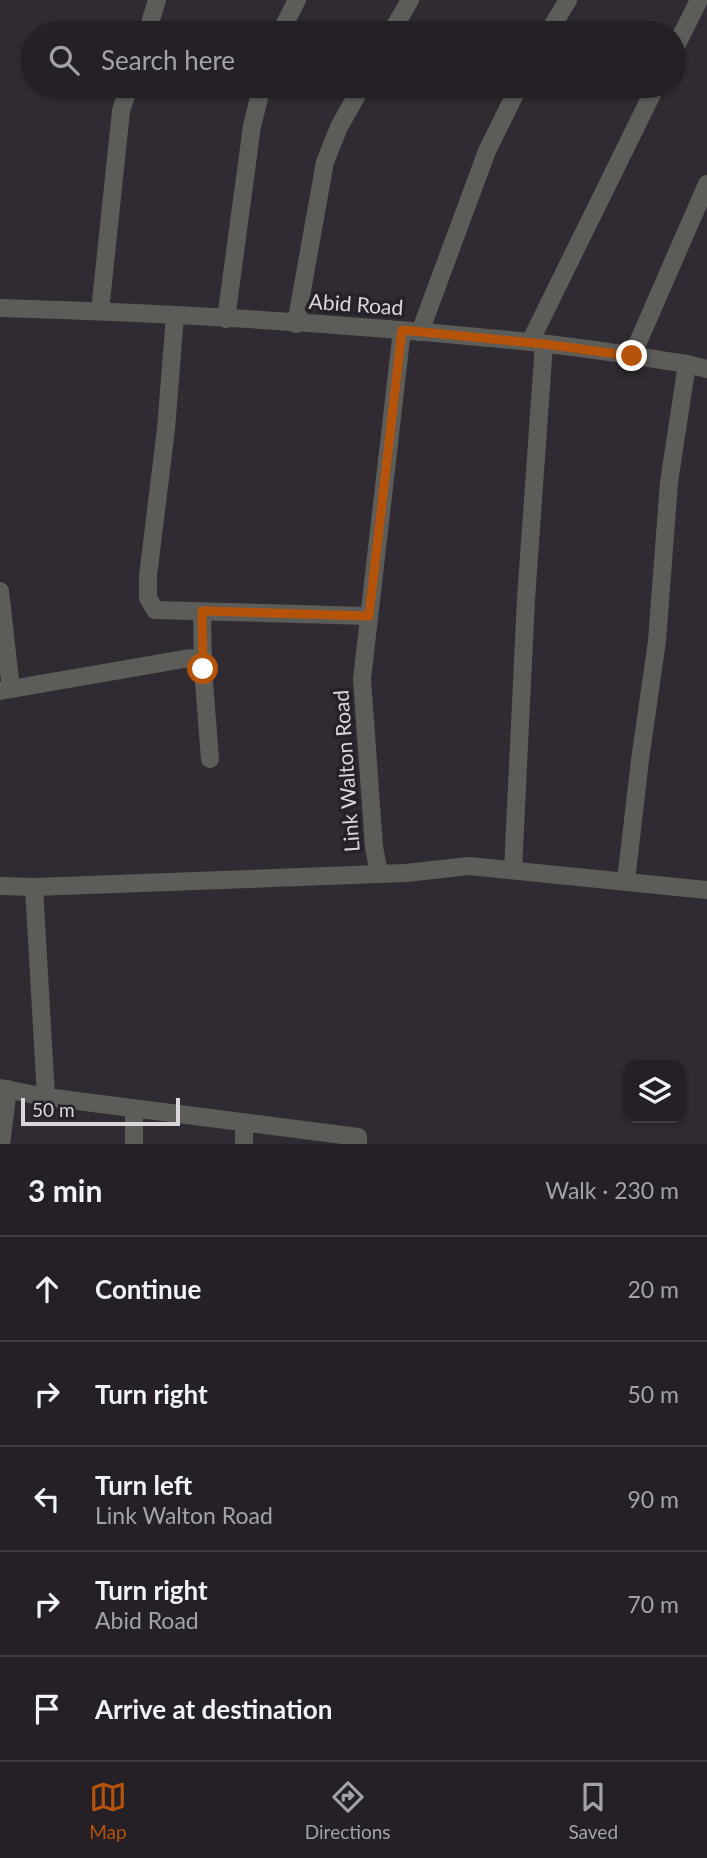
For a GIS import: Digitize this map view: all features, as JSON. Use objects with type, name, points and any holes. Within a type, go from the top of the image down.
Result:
[{"type":"street","points":[[151,21],[158,0]]},
{"type":"street","points":[[286,21],[297,0]]},
{"type":"street","points":[[398,21],[410,0]]},
{"type":"street","points":[[555,21],[568,0]]},
{"type":"street","points":[[686,26],[699,0]]},
{"type":"street","points":[[100,311],[121,111],[126,98]]},
{"type":"street","points":[[226,319],[252,126],[259,98]]},
{"type":"street","points":[[296,324],[325,162],[339,127],[355,98]]},
{"type":"street","name":"Link Walton Road","points":[[0,886],[34,887],[379,873],[374,847],[362,679],[411,331],[487,151],[513,98]]},
{"type":"street","points":[[513,870],[537,343],[650,98]]},
{"type":"street","points":[[632,356],[707,184]]},
{"type":"street","name":"Abid Road","points":[[0,309],[100,311],[411,331],[537,343],[707,369]]},
{"type":"street","points":[[175,316],[166,429],[148,576],[148,598],[155,610],[369,616]]},
{"type":"street","points":[[626,881],[657,641],[669,482],[687,364]]},
{"type":"street","points":[[0,591],[6,690],[190,658],[203,669]]},
{"type":"street","points":[[202,611],[203,669],[210,759]]},
{"type":"street","points":[[379,873],[469,866],[707,890]]},
{"type":"street","points":[[34,887],[46,1097]]},
{"type":"street","points":[[1,1144],[4,1089],[46,1097],[358,1137],[358,1144]]},
{"type":"street","points":[[134,1108],[134,1144]]},
{"type":"street","points":[[244,1122],[244,1144]]},
{"type":"route","points":[[203,669],[202,611],[369,616],[402,330],[632,356]]}]
